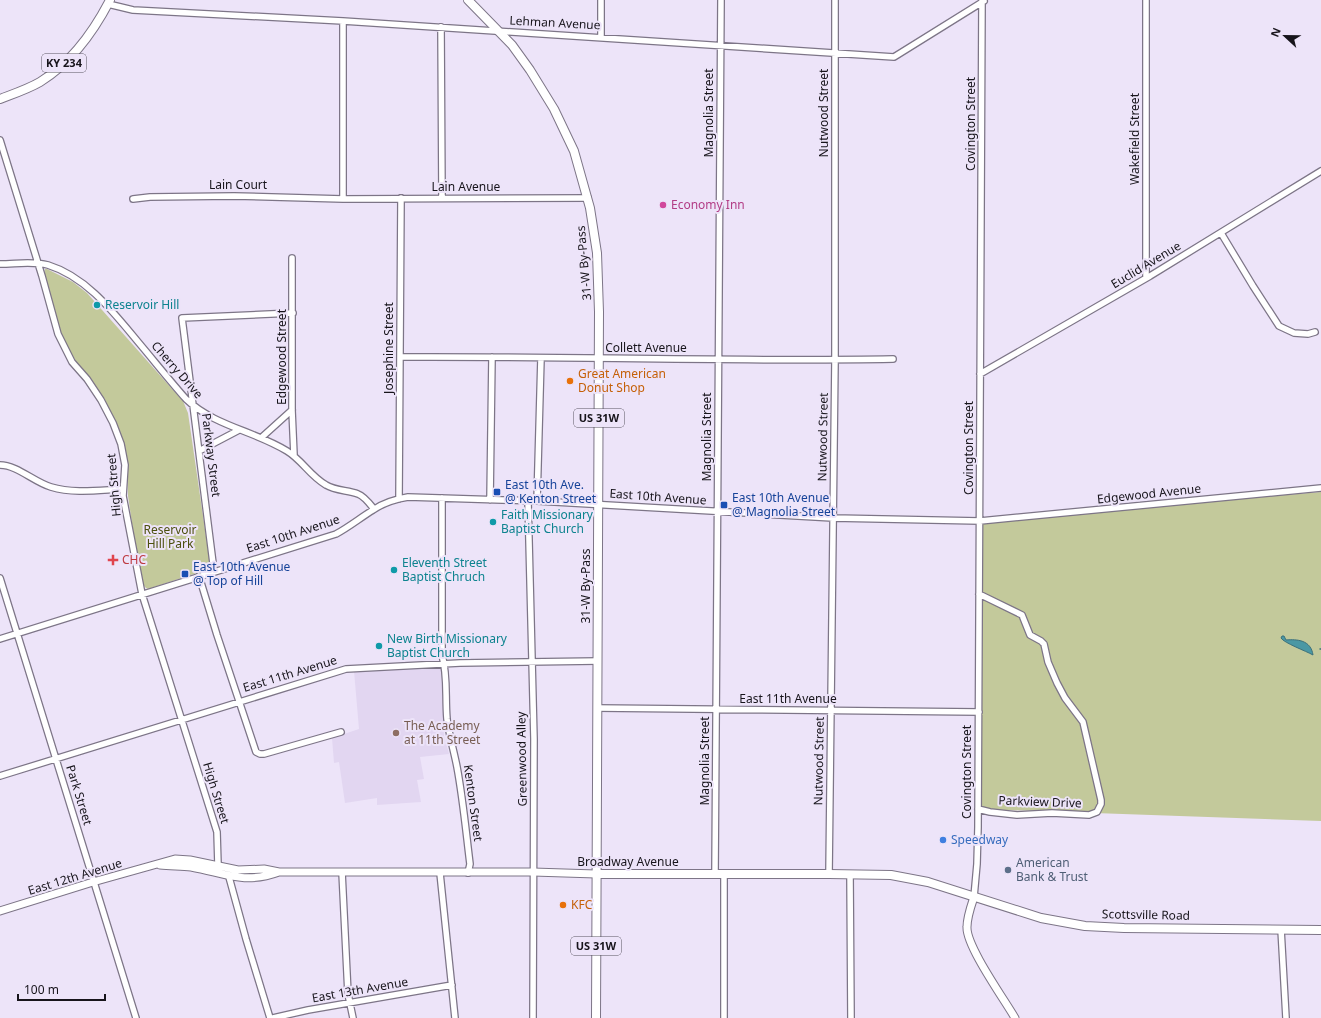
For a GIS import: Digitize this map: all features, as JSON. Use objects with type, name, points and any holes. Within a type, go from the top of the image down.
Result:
[{"type":"main road","name":"31-W By-Pass","points":[[468,0],[512,45],[530,70],[554,109],[574,151],[588,198],[597,253],[599,299],[599,504],[596,1018]]},
{"type":"main road","name":"KY 234","points":[[0,98],[30,87],[51,74],[84,42],[109,2]]},
{"type":"main road","name":"Broadway Avenue","points":[[596,874],[882,874],[912,878],[974,897]]},
{"type":"main road","name":"Scottsville Road","points":[[974,897],[1041,918],[1085,926],[1124,928],[1321,930]]},
{"type":"street","points":[[601,0],[601,37]]},
{"type":"street","name":"Magnolia Street","points":[[715,874],[721,0]]},
{"type":"street","name":"Nutwood Street","points":[[829,874],[835,360],[835,0]]},
{"type":"street","name":"Wakefield Street","points":[[1146,0],[1146,278]]},
{"type":"street","name":"Lehman Avenue","points":[[109,2],[133,10],[441,27],[894,57],[984,1]]},
{"type":"street","name":"Covington Street","points":[[974,897],[977,864],[978,808],[980,374],[984,1]]},
{"type":"street","points":[[343,21],[343,199]]},
{"type":"street","points":[[441,27],[442,198]]},
{"type":"street","name":"High Street","points":[[0,140],[38,263],[51,313],[61,340],[72,362],[87,379],[101,400],[121,444],[124,465],[123,496],[142,594],[217,832],[218,865]]},
{"type":"street","name":"Euclid Avenue","points":[[980,374],[1146,278],[1321,171]]},
{"type":"street","name":"Lain Court","points":[[133,198],[234,196],[343,199]]},
{"type":"street","name":"Josephine Street","points":[[399,499],[400,198]]},
{"type":"street","name":"Lain Avenue","points":[[343,199],[588,198]]},
{"type":"street","points":[[1221,233],[1279,326],[1294,333],[1308,334],[1315,332]]},
{"type":"street","name":"Edgewood Street","points":[[292,258],[292,410],[294,455]]},
{"type":"street","name":"Cherry Drive","points":[[0,264],[38,263],[50,266],[73,276],[87,287],[120,320],[186,400],[193,406],[238,430],[261,438],[294,455],[313,475],[326,485],[341,491],[360,495],[374,509]]},
{"type":"street","name":"Parkway Street","points":[[214,571],[182,318],[292,313]]},
{"type":"street","name":"Collett Avenue","points":[[400,357],[835,360],[892,359]]},
{"type":"street","points":[[490,500],[492,357]]},
{"type":"street","points":[[537,501],[541,358]]},
{"type":"street","points":[[261,438],[292,410]]},
{"type":"street","points":[[199,451],[238,430]]},
{"type":"street","points":[[0,465],[12,467],[40,483],[62,490],[123,490]]},
{"type":"street","name":"Edgewood Avenue","points":[[980,521],[1321,488]]},
{"type":"street","name":"East 10th Avenue","points":[[0,639],[336,534],[348,528],[374,509],[399,499],[419,497],[528,500],[832,518],[980,521]]},
{"type":"street","name":"Kenton Street","points":[[442,498],[442,655],[446,671],[447,716],[464,810],[470,864],[468,873]]},
{"type":"street","name":"Greenwood Alley","points":[[528,500],[534,788],[533,1018]]},
{"type":"street","points":[[199,576],[256,752],[260,754],[289,748],[341,732]]},
{"type":"street","name":"Park Street","points":[[0,578],[136,1018]]},
{"type":"street","name":"Parkview Drive","points":[[978,808],[990,812],[1017,815],[1052,813],[1089,815],[1097,812],[1101,804],[1083,722],[1064,698],[1048,662],[1044,644],[1030,635],[1025,620],[1021,614],[979,594]]},
{"type":"street","name":"East 11th Avenue","points":[[0,776],[346,669],[445,663],[598,660]]},
{"type":"street","name":"East 11th Avenue","points":[[597,708],[978,712]]},
{"type":"street","name":"East 12th Avenue","points":[[0,911],[93,882],[175,859],[218,865]]},
{"type":"street","name":"East 12th Avenue","points":[[156,865],[190,867],[219,874]]},
{"type":"street","name":"Broadway Avenue","points":[[218,865],[238,870],[264,869],[279,872],[533,872],[596,874]]},
{"type":"street","name":"Broadway Avenue","points":[[219,874],[239,878],[265,877],[279,872]]},
{"type":"street","points":[[342,872],[349,1004],[352,1018]]},
{"type":"street","points":[[440,872],[455,1018]]},
{"type":"street","points":[[724,874],[724,1018]]},
{"type":"street","points":[[850,874],[851,1018]]},
{"type":"street","points":[[229,877],[246,939],[271,1018]]},
{"type":"street","points":[[974,897],[967,922],[968,935],[981,962],[1015,1018]]},
{"type":"street","points":[[1281,930],[1286,1018]]},
{"type":"street","name":"East 13th Avenue","points":[[271,1018],[452,985]]},
{"type":"shaded area","name":"The Academy at 11th Street","points":[[441,667],[444,736],[449,754],[420,757],[424,779],[417,780],[421,802],[377,805],[377,798],[345,803],[339,762],[334,763],[332,738],[359,729],[354,671]]},
{"type":"green space","name":"Reservoir Hill Park","points":[[45,269],[73,282],[87,293],[183,401],[188,413],[210,564],[209,569],[148,589],[144,586],[139,570],[128,496],[126,453],[117,425],[104,398],[77,363],[64,341],[58,325],[44,273]]},
{"type":"green space","points":[[1321,492],[1321,821],[978,809],[980,521]]},
{"type":"water","points":[[1284,636],[1286,640],[1299,640],[1306,643],[1312,650],[1313,655],[1286,642],[1281,638]]},
{"type":"place","name":"Economy Inn","points":[[663,205]]},
{"type":"place","name":"Reservoir Hill","points":[[97,305]]},
{"type":"place","name":"Great American Donut Shop","points":[[570,381]]},
{"type":"place","name":"East 10th Ave. @ Kenton Street","points":[[497,492]]},
{"type":"place","name":"East 10th Avenue @ Magnolia Street","points":[[724,505]]},
{"type":"place","name":"Faith Missionary Baptist Church","points":[[493,522]]},
{"type":"place","name":"CHC","points":[[113,560]]},
{"type":"place","name":"Eleventh Street Baptist Chruch","points":[[394,570]]},
{"type":"place","name":"East 10th Avenue @ Top of Hill","points":[[185,574]]},
{"type":"place","name":"New Birth Missionary Baptist Church","points":[[379,646]]},
{"type":"place","name":"The Academy at 11th Street","points":[[396,733]]},
{"type":"place","name":"Speedway","points":[[943,840]]},
{"type":"place","name":"American Bank & Trust","points":[[1008,870]]},
{"type":"place","name":"KFC","points":[[563,905]]}]
